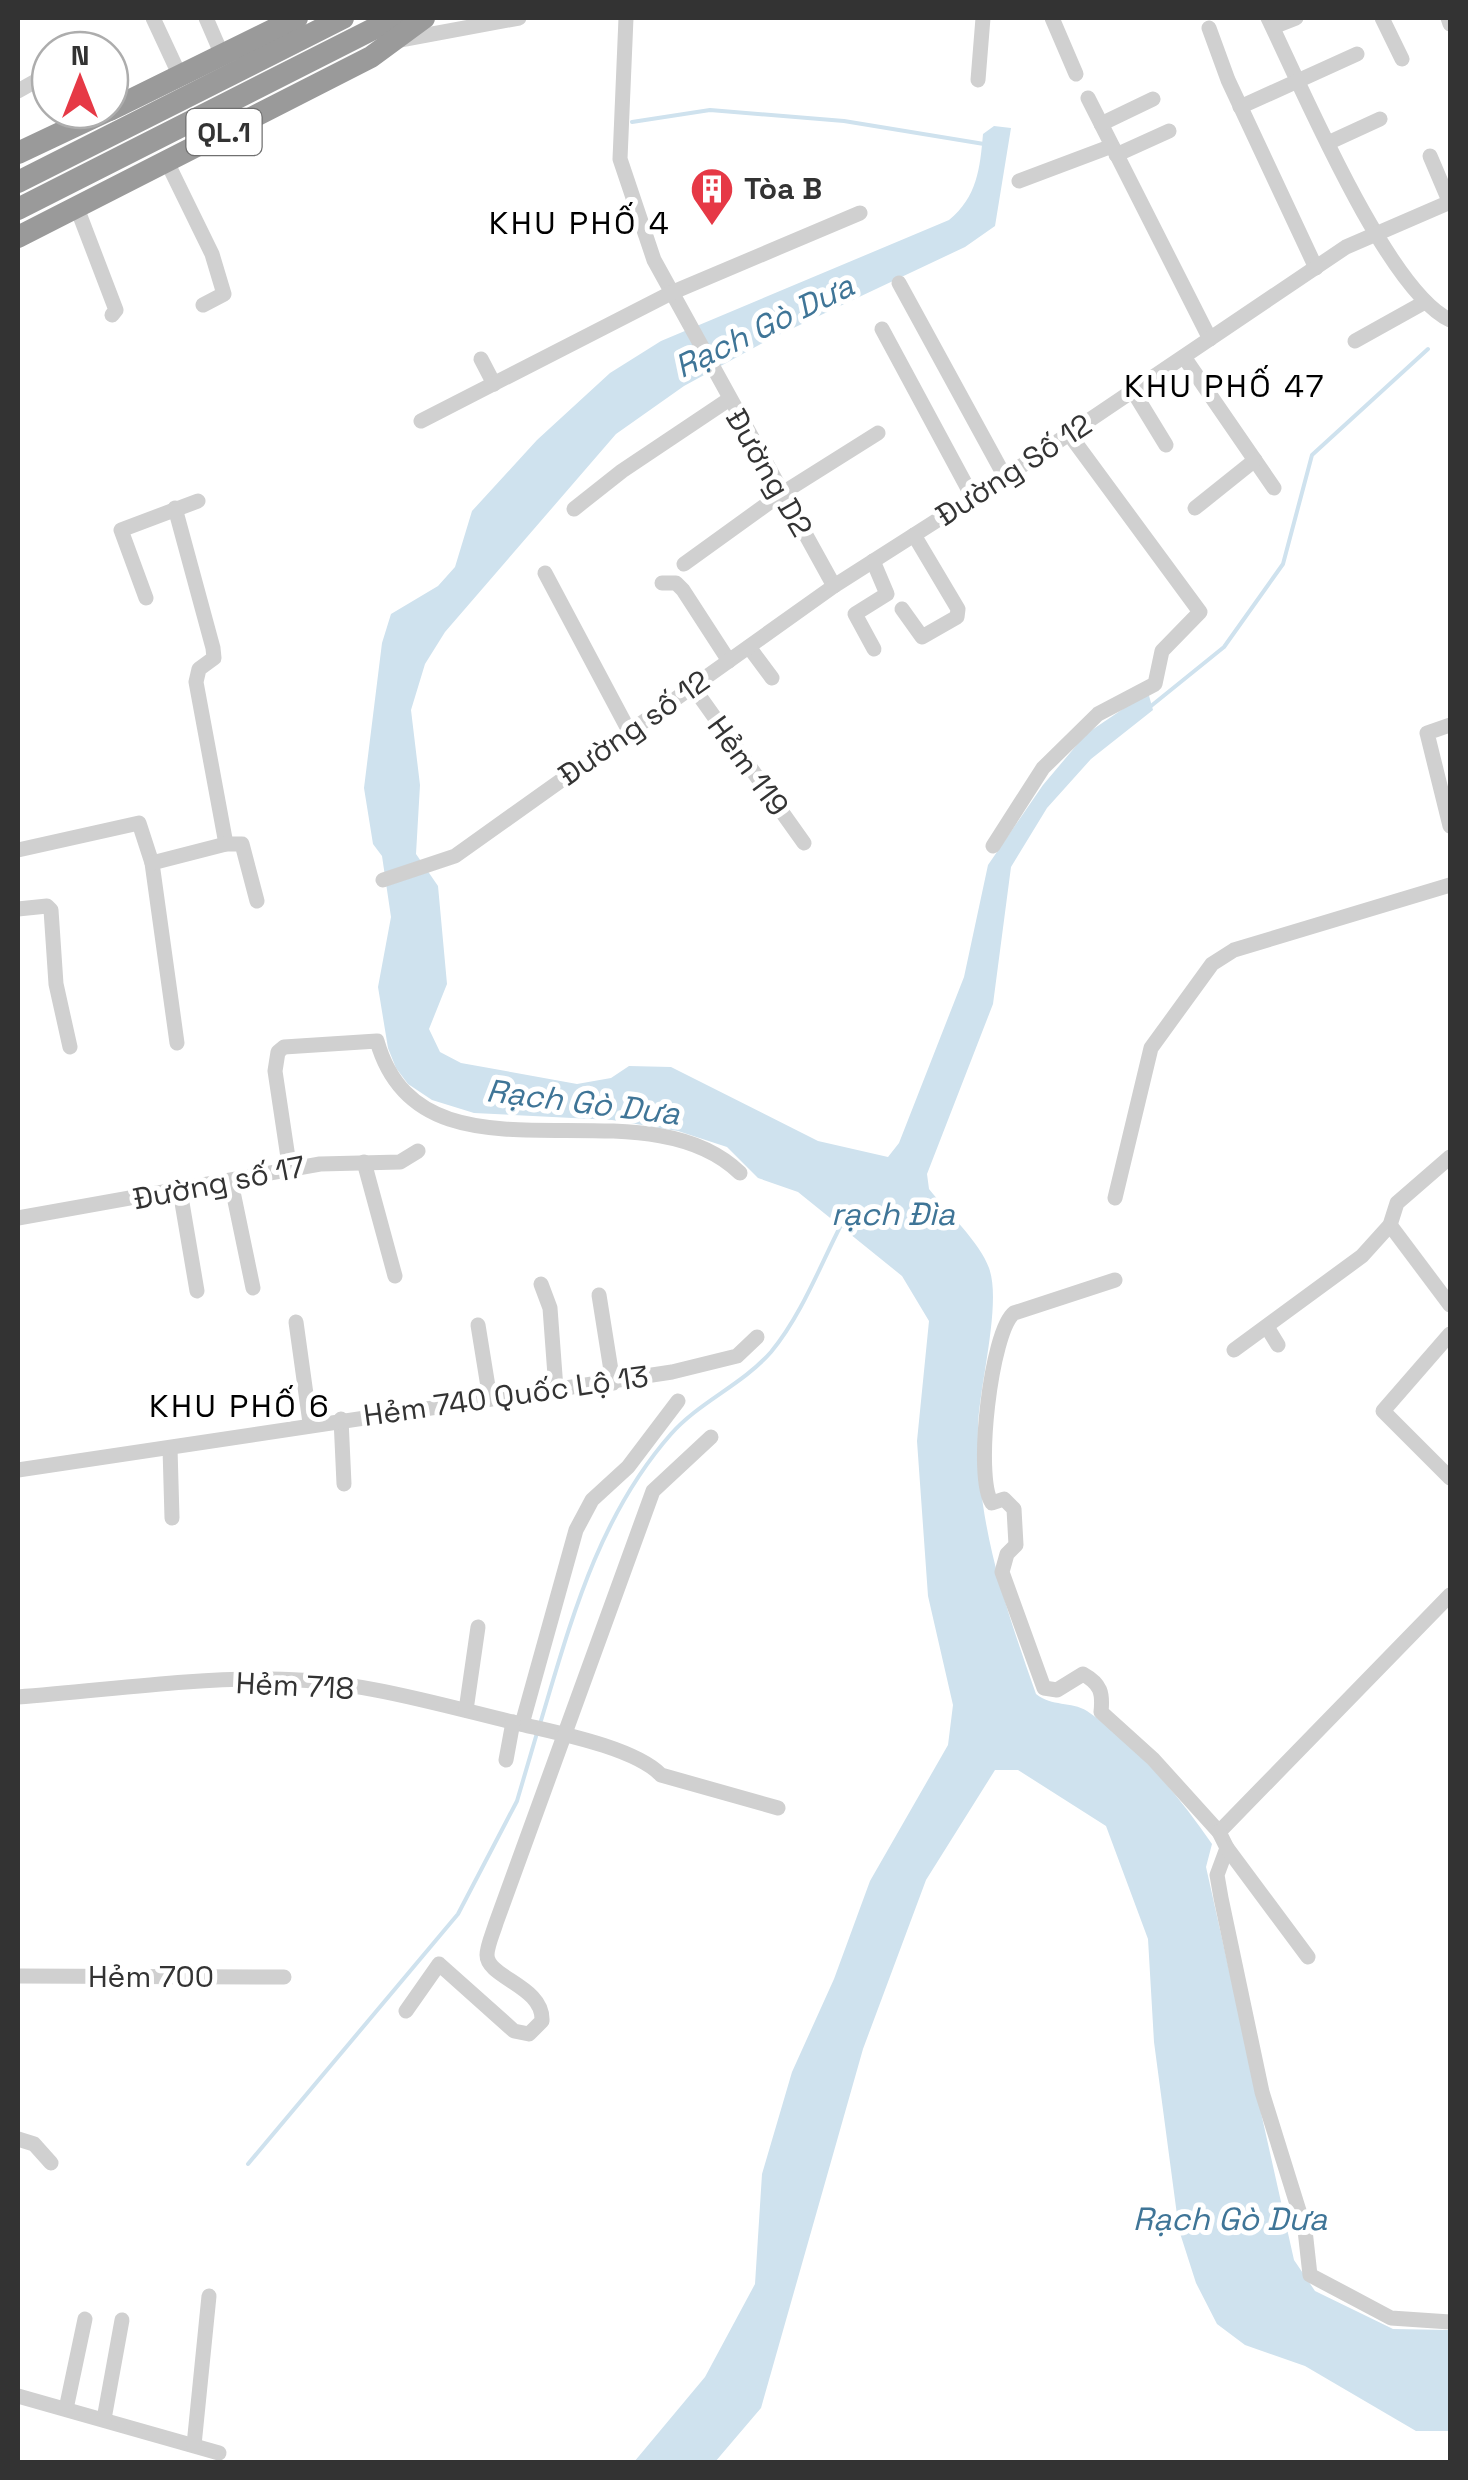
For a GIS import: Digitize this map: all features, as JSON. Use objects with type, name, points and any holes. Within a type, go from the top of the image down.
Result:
[{"type":"highway","name":"QL.1","points":[[130,99],[297,18]]},
{"type":"highway","name":"QL.1","points":[[18,182],[327,18]]},
{"type":"highway","name":"QL.1","points":[[18,172],[343,18]]},
{"type":"highway","name":"QL.1","points":[[18,220],[181,133],[413,19]]},
{"type":"highway","name":"QL.1","points":[[18,238],[370,57],[375,36]]},
{"type":"highway","name":"QL.1","points":[[18,153],[65,130]]},
{"type":"highway","name":"QL.1","points":[[18,209],[181,133]]},
{"type":"street","points":[[152,18],[180,76]]},
{"type":"street","points":[[206,18],[222,56]]},
{"type":"street","points":[[375,36],[519,18]]},
{"type":"street","name":"Đường D2","points":[[626,18],[620,159],[670,293],[834,586]]},
{"type":"street","points":[[978,80],[983,18]]},
{"type":"street","points":[[1053,18],[1076,74]]},
{"type":"street","points":[[1296,18],[1270,22],[1375,234],[1425,302],[1450,320]]},
{"type":"street","points":[[1382,18],[1402,58]]},
{"type":"street","points":[[1208,28],[1240,107],[1316,268]]},
{"type":"street","points":[[1240,107],[1357,54]]},
{"type":"street","points":[[1088,98],[1210,339]]},
{"type":"street","points":[[1100,124],[1152,99]]},
{"type":"street","points":[[1330,142],[1380,118]]},
{"type":"street","points":[[1019,181],[1169,131]]},
{"type":"street","points":[[1430,156],[1450,202]]},
{"type":"street","points":[[168,162],[212,254],[224,294],[203,305]]},
{"type":"street","name":"Đường Số 12","points":[[834,586],[1006,477],[1316,268],[1375,234],[1450,202]]},
{"type":"street","points":[[76,208],[116,310],[112,316]]},
{"type":"street","points":[[421,421],[670,293],[860,213]]},
{"type":"street","points":[[900,283],[1006,477]]},
{"type":"street","points":[[1354,341],[1425,302]]},
{"type":"street","points":[[882,329],[973,498]]},
{"type":"street","points":[[1184,356],[1274,488]]},
{"type":"street","points":[[481,360],[494,384]]},
{"type":"street","points":[[1133,391],[1166,446]]},
{"type":"street","points":[[574,509],[622,470],[728,400]]},
{"type":"street","points":[[684,564],[781,494],[878,433]]},
{"type":"street","points":[[993,846],[1018,815],[1043,768],[1098,714],[1155,684],[1162,651],[1200,612],[1069,434]]},
{"type":"street","points":[[1195,508],[1255,460]]},
{"type":"street","points":[[146,598],[121,530],[198,501]]},
{"type":"street","points":[[175,508],[213,648],[214,658],[199,669],[196,682],[226,844]]},
{"type":"street","points":[[902,608],[922,637],[957,617],[958,609],[914,535]]},
{"type":"street","points":[[873,561],[887,594],[855,614],[874,649]]},
{"type":"street","points":[[545,573],[628,731]]},
{"type":"street","points":[[662,584],[676,583],[683,590],[729,661]]},
{"type":"street","name":"Đường số 12","points":[[383,880],[455,856],[834,586]]},
{"type":"street","points":[[749,647],[772,678]]},
{"type":"street","name":"Hẻm 119","points":[[693,687],[804,843]]},
{"type":"street","points":[[1450,724],[1432,730],[1427,738],[1450,826]]},
{"type":"street","points":[[18,850],[140,824],[152,862],[177,1043]]},
{"type":"street","points":[[152,862],[226,844],[242,844],[257,902]]},
{"type":"street","points":[[1115,1198],[1151,1048],[1212,964],[1234,950],[1450,885]]},
{"type":"street","points":[[18,909],[47,906],[51,910],[56,984],[70,1047]]},
{"type":"street","points":[[290,1171],[275,1072],[278,1052],[284,1047],[377,1042],[387,1075],[409,1100],[449,1121],[478,1127],[627,1131],[674,1139],[717,1154],[740,1173]]},
{"type":"street","name":"Đường số 17","points":[[18,1218],[290,1171],[364,1162],[405,1162],[418,1150]]},
{"type":"street","points":[[1234,1350],[1362,1256],[1390,1225],[1397,1203],[1450,1157]]},
{"type":"street","points":[[364,1162],[395,1276]]},
{"type":"street","points":[[231,1182],[254,1288]]},
{"type":"street","points":[[180,1191],[197,1292]]},
{"type":"street","points":[[1390,1225],[1450,1305]]},
{"type":"street","points":[[1115,1280],[1014,1313],[1006,1320],[984,1439],[986,1494],[992,1503],[1004,1500],[1014,1509],[1016,1545],[1007,1554],[1002,1572],[1044,1688],[1057,1690],[1083,1674],[1100,1687],[1101,1712],[1152,1759],[1219,1832],[1308,1957]]},
{"type":"street","points":[[541,1284],[550,1308],[556,1390]]},
{"type":"street","points":[[598,1295],[613,1382]]},
{"type":"street","points":[[296,1322],[310,1423]]},
{"type":"street","points":[[478,1325],[490,1399]]},
{"type":"street","points":[[1267,1327],[1278,1345]]},
{"type":"street","points":[[1450,1334],[1383,1411],[1450,1478]]},
{"type":"street","name":"Hẻm 740 Quốc Lộ 13","points":[[18,1470],[310,1423],[697,1368],[737,1356],[757,1337]]},
{"type":"street","points":[[506,1760],[576,1530],[592,1500],[628,1467],[678,1401]]},
{"type":"street","points":[[342,1419],[344,1484]]},
{"type":"street","points":[[406,2010],[439,1964],[514,2030],[528,2034],[542,2022],[542,2011],[533,1996],[490,1965],[487,1957],[520,1850],[568,1735],[609,1602],[654,1491],[711,1436]]},
{"type":"street","points":[[170,1448],[172,1518]]},
{"type":"street","points":[[1219,1832],[1450,1595]]},
{"type":"street","points":[[466,1710],[478,1627]]},
{"type":"street","name":"Hẻm 718","points":[[18,1697],[269,1678],[375,1690],[568,1735],[650,1763],[661,1774],[778,1808]]},
{"type":"street","points":[[1227,1848],[1217,1875],[1220,1898],[1262,2092],[1305,2230],[1310,2276],[1391,2318],[1450,2322]]},
{"type":"street","name":"Hẻm 700","points":[[18,1976],[284,1977]]},
{"type":"street","points":[[18,2139],[34,2144],[52,2163]]},
{"type":"street","points":[[194,2445],[210,2296]]},
{"type":"street","points":[[66,2409],[85,2318]]},
{"type":"street","points":[[104,2419],[122,2320]]},
{"type":"street","points":[[18,2396],[219,2453]]},
{"type":"water","name":"rạch Đìa","points":[[994,126],[1011,128],[995,226],[965,247],[768,340],[684,386],[616,434],[445,632],[425,664],[411,710],[420,785],[416,854],[438,886],[447,984],[429,1029],[440,1052],[461,1063],[577,1084],[611,1078],[629,1066],[671,1067],[818,1141],[888,1157],[899,1143],[964,977],[988,865],[1043,785],[1086,734],[1148,692],[1153,710],[1091,759],[1047,808],[1011,867],[993,1004],[927,1174],[929,1189],[985,1259],[992,1283],[978,1427],[987,1530],[1003,1596],[1036,1694],[1087,1711],[1123,1739],[1171,1790],[1212,1844],[1206,1867],[1294,2260],[1315,2291],[1393,2329],[1450,2330],[1450,2431],[1416,2431],[1305,2366],[1245,2345],[1217,2324],[1196,2283],[1179,2230],[1154,2042],[1148,1939],[1106,1826],[1018,1770],[995,1770],[926,1880],[863,2049],[761,2408],[715,2462],[634,2462],[705,2377],[755,2284],[762,2174],[792,2072],[834,1979],[870,1881],[948,1745],[953,1705],[928,1596],[917,1441],[929,1321],[902,1276],[798,1192],[758,1178],[727,1147],[678,1131],[612,1120],[474,1113],[432,1100],[408,1084],[388,1048],[378,987],[391,917],[382,856],[373,844],[364,788],[382,643],[391,614],[438,586],[455,567],[472,511],[537,440],[610,373],[661,341],[949,220],[971,192],[983,134]]},
{"type":"waterway","name":"Rạch Gò Dưa","points":[[632,122],[710,110],[844,121],[984,144]]},
{"type":"waterway","points":[[1151,706],[1224,647],[1283,564],[1312,455],[1428,349]]},
{"type":"waterway","name":"rạch Đìa","points":[[540,1724],[576,1609],[624,1500],[671,1434],[771,1352],[801,1307],[841,1225]]},
{"type":"waterway","points":[[248,2164],[458,1914],[517,1801],[537,1733]]},
{"type":"place","name":"Tòa B","points":[[712,227]]},
{"type":"district","name":"KHU PHỐ 4","points":[[580,223]]},
{"type":"district","name":"KHU PHỐ 47","points":[[1225,386]]},
{"type":"district","name":"KHU PHỐ 6","points":[[240,1406]]}]
